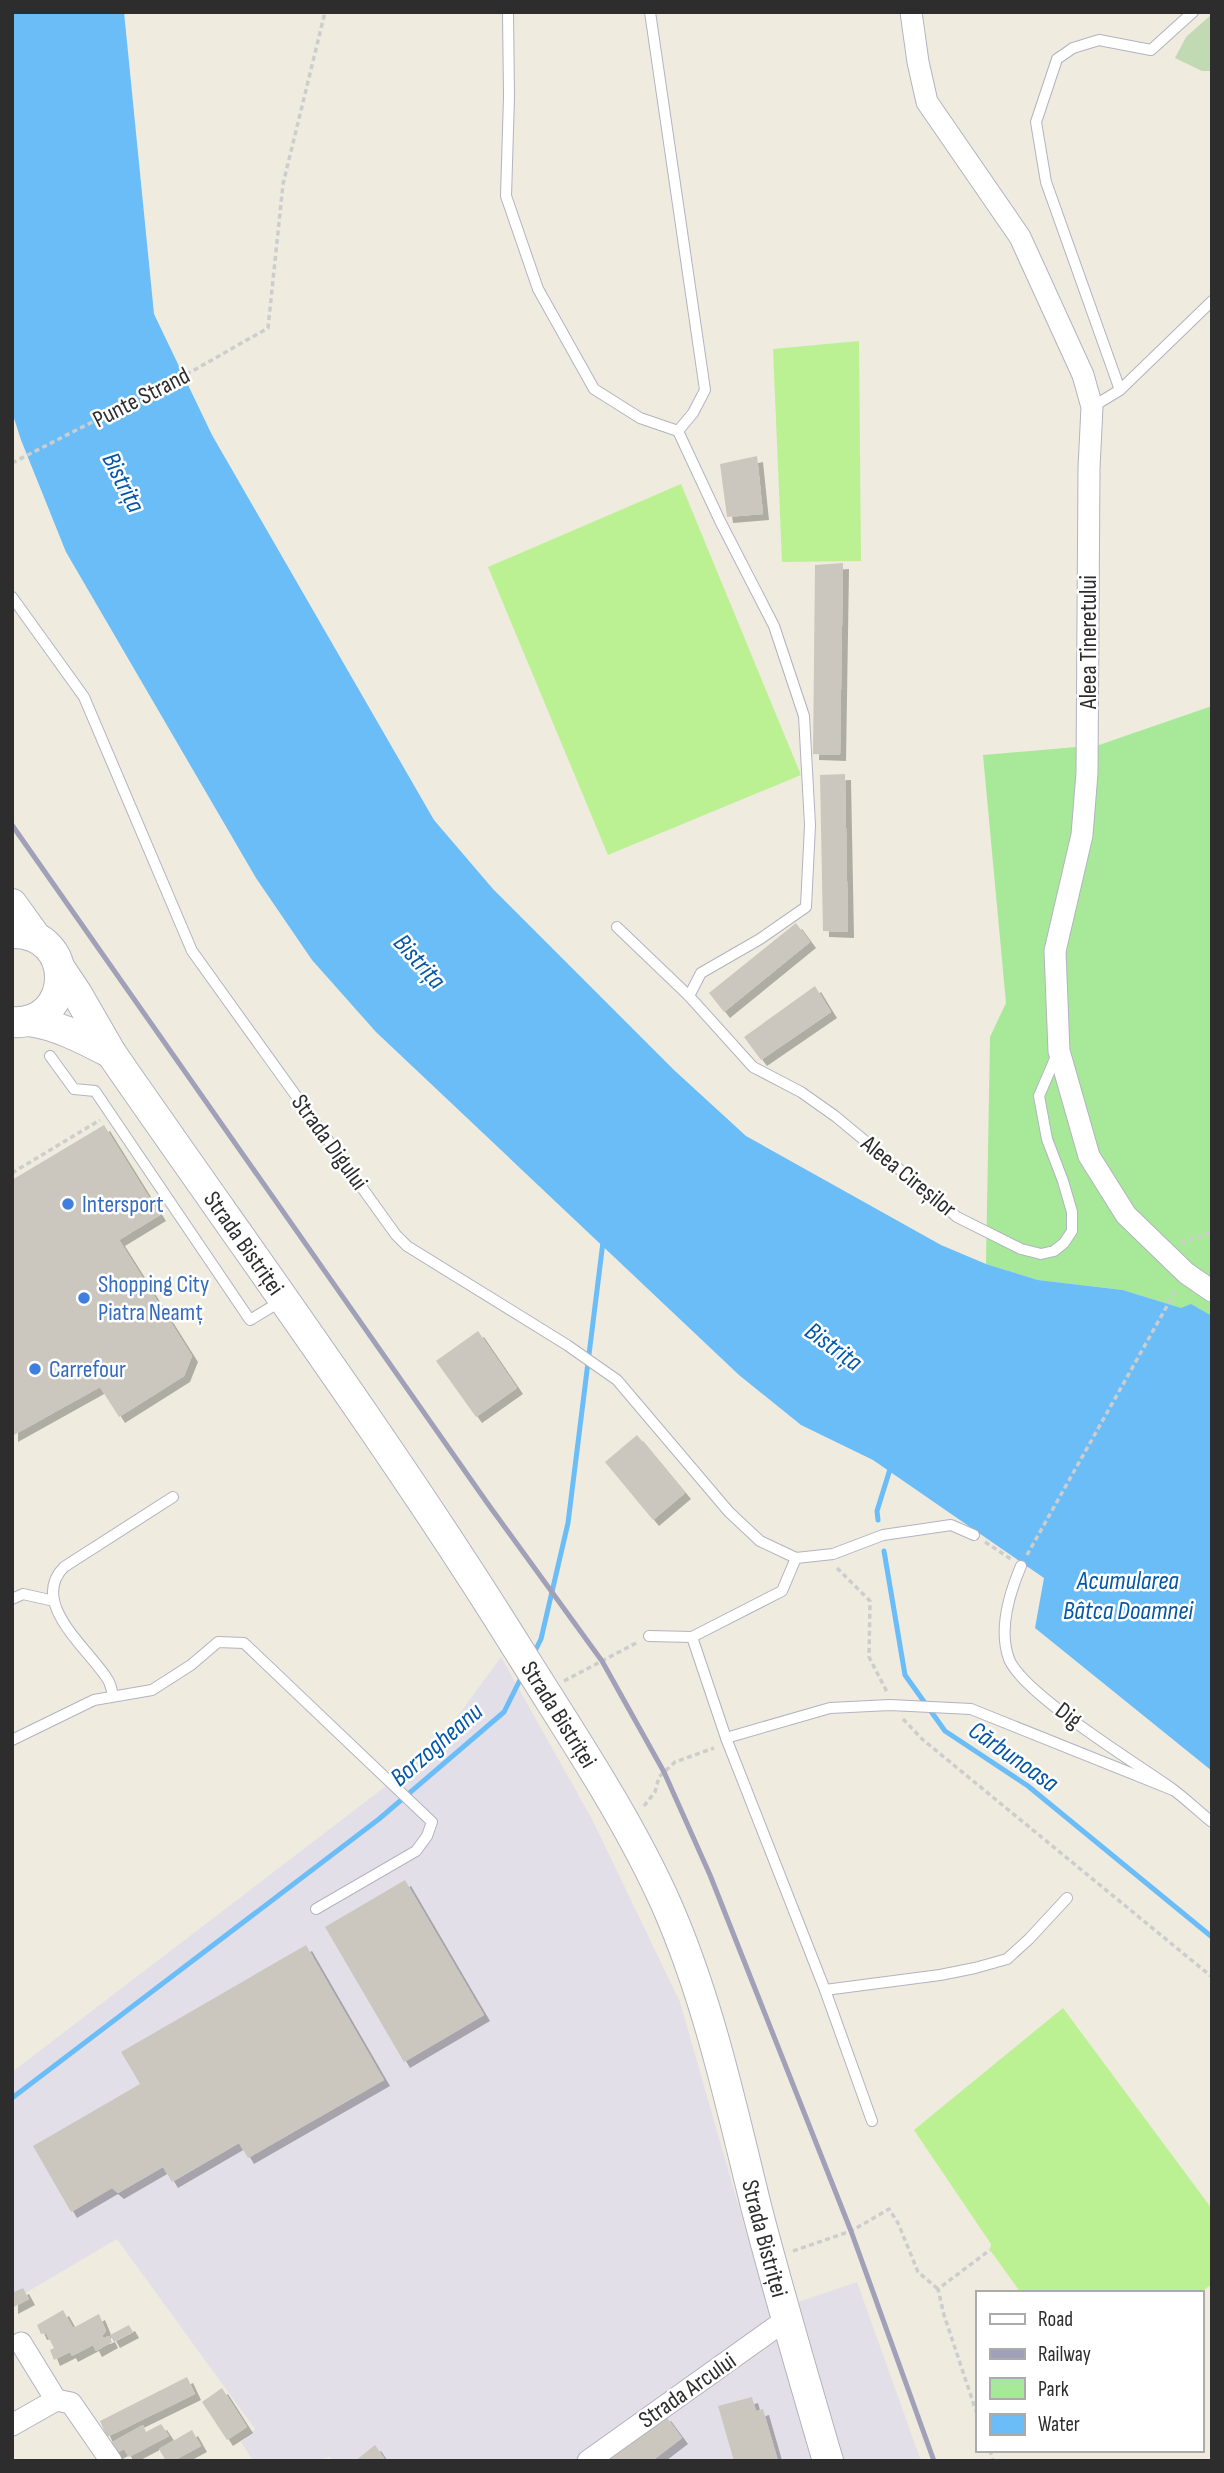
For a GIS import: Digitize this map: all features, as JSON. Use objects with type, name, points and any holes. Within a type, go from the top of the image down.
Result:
[{"type":"main road","points":[[12,904],[23,934]]},
{"type":"main road","name":"Strada Bistriței","points":[[23,934],[47,944],[56,956],[61,970],[111,1053],[416,1492],[505,1628],[626,1827],[665,1902],[688,1956],[714,2039],[770,2258],[828,2461]]},
{"type":"main road","points":[[20,1021],[40,1015],[50,1007],[61,983],[61,970]]},
{"type":"main road","name":"Strada Bistriței","points":[[20,1021],[47,1024],[111,1053]]},
{"type":"street","name":"Aleea Tineretului","points":[[911,12],[927,102],[1020,237],[1083,376],[1092,407],[1089,468],[1087,773],[1082,835],[1055,951],[1059,1051],[1089,1156],[1126,1215],[1186,1273],[1212,1290]]},
{"type":"street","name":"Strada Arcului","points":[[588,2461],[787,2319]]},
{"type":"street","points":[[21,2343],[57,2400]]},
{"type":"street","points":[[12,2425],[57,2400],[71,2403],[111,2461]]},
{"type":"lane","points":[[508,12],[506,196],[538,289],[594,389],[640,418],[678,431],[774,626],[804,716],[810,825],[806,907],[760,939],[701,973],[689,996]]},
{"type":"lane","points":[[650,12],[705,390],[694,413],[678,431]]},
{"type":"lane","points":[[1120,390],[1046,182],[1036,122],[1057,59],[1073,48],[1099,40],[1152,50],[1194,12]]},
{"type":"lane","points":[[1092,407],[1120,390],[1212,301]]},
{"type":"lane","name":"Strada Digului","points":[[12,597],[84,696],[192,951],[396,1235],[407,1246],[609,1373],[729,1513],[760,1541],[796,1558]]},
{"type":"lane","name":"Aleea Cireșilor","points":[[617,927],[689,996],[753,1067],[801,1092],[835,1116],[957,1217],[1021,1249],[1041,1254],[1054,1251],[1072,1231],[1072,1212],[1047,1139],[1039,1096],[1059,1051]]},
{"type":"lane","points":[[50,1056],[74,1089],[96,1091],[250,1320],[283,1300]]},
{"type":"lane","points":[[113,1696],[109,1681],[63,1621],[54,1601],[52,1587],[56,1575],[64,1567],[173,1497]]},
{"type":"lane","points":[[649,1636],[692,1637],[782,1591],[796,1558],[828,1555],[883,1535],[951,1525],[974,1535]]},
{"type":"lane","name":"Dig","points":[[1021,1566],[1012,1586],[1004,1629],[1005,1646],[1011,1663],[1028,1685],[1173,1790],[1212,1822]]},
{"type":"lane","points":[[12,1599],[23,1594],[54,1601]]},
{"type":"lane","points":[[692,1637],[726,1738],[825,1990],[872,2121]]},
{"type":"lane","points":[[12,1740],[94,1700],[152,1690],[191,1665],[218,1643],[244,1643],[432,1822],[427,1836],[416,1851],[316,1909]]},
{"type":"lane","points":[[726,1738],[830,1709],[890,1705],[971,1709],[1173,1790]]},
{"type":"lane","points":[[825,1990],[940,1975],[1007,1959],[1067,1898]]},
{"type":"path","name":"Punte Strand","points":[[12,463],[196,369],[268,328],[283,184],[325,12]]},
{"type":"path","points":[[12,1173],[111,1114]]},
{"type":"path","points":[[1164,1250],[1212,1232]]},
{"type":"path","points":[[974,1535],[1021,1566],[1186,1273]]},
{"type":"path","points":[[828,1555],[870,1601],[869,1657],[890,1705],[922,1739],[1212,1977]]},
{"type":"path","points":[[544,1691],[649,1636]]},
{"type":"path","points":[[626,1827],[655,1791],[659,1777],[675,1762],[713,1749],[726,1738]]},
{"type":"path","points":[[770,2258],[851,2231],[889,2209],[898,2223],[918,2272],[938,2289],[976,2411]]},
{"type":"path","points":[[938,2289],[990,2250]]},
{"type":"shaded area","points":[[501,1657],[592,1819],[680,2002],[769,2312],[857,2282],[921,2461],[333,2461],[330,2457],[315,2461],[253,2461],[241,2442],[255,2429],[117,2239],[12,2301],[12,2072],[433,1750]]},
{"type":"green space","points":[[1212,14],[1212,71],[1202,71],[1175,58],[1186,37]]},
{"type":"green space","points":[[859,341],[861,561],[782,562],[773,349]]},
{"type":"green space","points":[[681,484],[801,775],[608,855],[488,567]]},
{"type":"green space","points":[[1212,706],[1212,1325],[1180,1308],[1123,1290],[1038,1280],[986,1264],[990,1037],[1006,1003],[983,755],[1099,745]]},
{"type":"green space","points":[[1063,2008],[1212,2209],[1212,2284],[1203,2291],[1020,2291],[990,2250],[991,2244],[914,2130]]},
{"type":"water","points":[[12,12],[124,12],[154,314],[212,435],[434,820],[493,889],[674,1070],[746,1136],[941,1245],[986,1264],[1038,1280],[1123,1290],[1181,1308],[1191,1304],[1212,1316],[1212,1771],[1035,1628],[1044,1578],[873,1460],[801,1425],[739,1375],[376,1032],[312,960],[256,878],[66,552],[12,412]]},
{"type":"building","points":[[757,456],[763,514],[727,517],[720,464]]},
{"type":"building","points":[[843,563],[840,755],[813,754],[815,565]]},
{"type":"building","points":[[845,774],[848,932],[823,931],[820,775]]},
{"type":"building","points":[[796,923],[810,942],[724,1012],[709,993]]},
{"type":"building","points":[[815,986],[831,1012],[761,1060],[744,1037]]},
{"type":"building","name":"Shopping City Piatra Neamț","points":[[104,1125],[160,1215],[119,1240],[192,1356],[184,1376],[119,1417],[100,1387],[12,1436],[12,1180]]},
{"type":"building","points":[[478,1331],[517,1388],[476,1417],[436,1361]]},
{"type":"building","points":[[637,1435],[685,1493],[653,1520],[605,1462]]},
{"type":"building","points":[[405,1880],[484,2015],[404,2062],[325,1927]]},
{"type":"building","points":[[306,1945],[384,2080],[248,2158],[239,2143],[172,2182],[163,2167],[118,2193],[112,2188],[71,2212],[33,2146],[140,2084],[121,2052]]},
{"type":"building","points":[[23,2288],[29,2299],[12,2308],[12,2293]]},
{"type":"building","points":[[63,2310],[73,2328],[99,2314],[106,2331],[102,2336],[109,2336],[112,2342],[96,2351],[93,2345],[72,2356],[70,2352],[54,2360],[50,2350],[54,2348],[46,2333],[41,2334],[37,2325]]},
{"type":"building","points":[[129,2325],[133,2332],[114,2342],[110,2335]]},
{"type":"building","points":[[187,2377],[195,2394],[107,2437],[100,2421]]},
{"type":"building","points":[[222,2388],[247,2427],[227,2440],[202,2402]]},
{"type":"building","points":[[752,2397],[756,2411],[763,2409],[778,2461],[734,2461],[718,2406]]},
{"type":"building","points":[[665,2415],[682,2438],[652,2461],[605,2461]]},
{"type":"building","points":[[161,2424],[169,2436],[129,2457],[124,2449],[113,2455],[107,2445],[143,2425],[146,2432]]},
{"type":"building","points":[[192,2430],[201,2446],[173,2461],[166,2461],[159,2449]]},
{"type":"building","points":[[375,2445],[386,2461],[355,2461]]},
{"type":"waterway","name":"Borzogheanu","points":[[533,1655],[541,1639],[568,1523],[603,1242]]},
{"type":"waterway","points":[[878,1520],[877,1511],[891,1466]]},
{"type":"waterway","name":"Cărbunoasa","points":[[884,1551],[905,1675],[945,1731],[1028,1786],[1212,1937]]},
{"type":"waterway","name":"Borzogheanu","points":[[12,2098],[379,1819],[504,1712],[522,1676]]},
{"type":"railway","points":[[12,825],[488,1504],[602,1661],[664,1772],[710,1875],[851,2231],[934,2461]]},
{"type":"place","name":"Intersport","points":[[68,1204]]},
{"type":"place","name":"Shopping City Piatra Neamț","points":[[84,1298]]},
{"type":"place","name":"Carrefour","points":[[35,1369]]},
{"type":"water label","name":"Bistrița","points":[[124,482]]},
{"type":"water label","name":"Bistrița","points":[[420,961]]},
{"type":"water label","name":"Bistrița","points":[[834,1346]]},
{"type":"water label","name":"Acumularea Bâtca Doamnei","points":[[1128,1595]]}]
